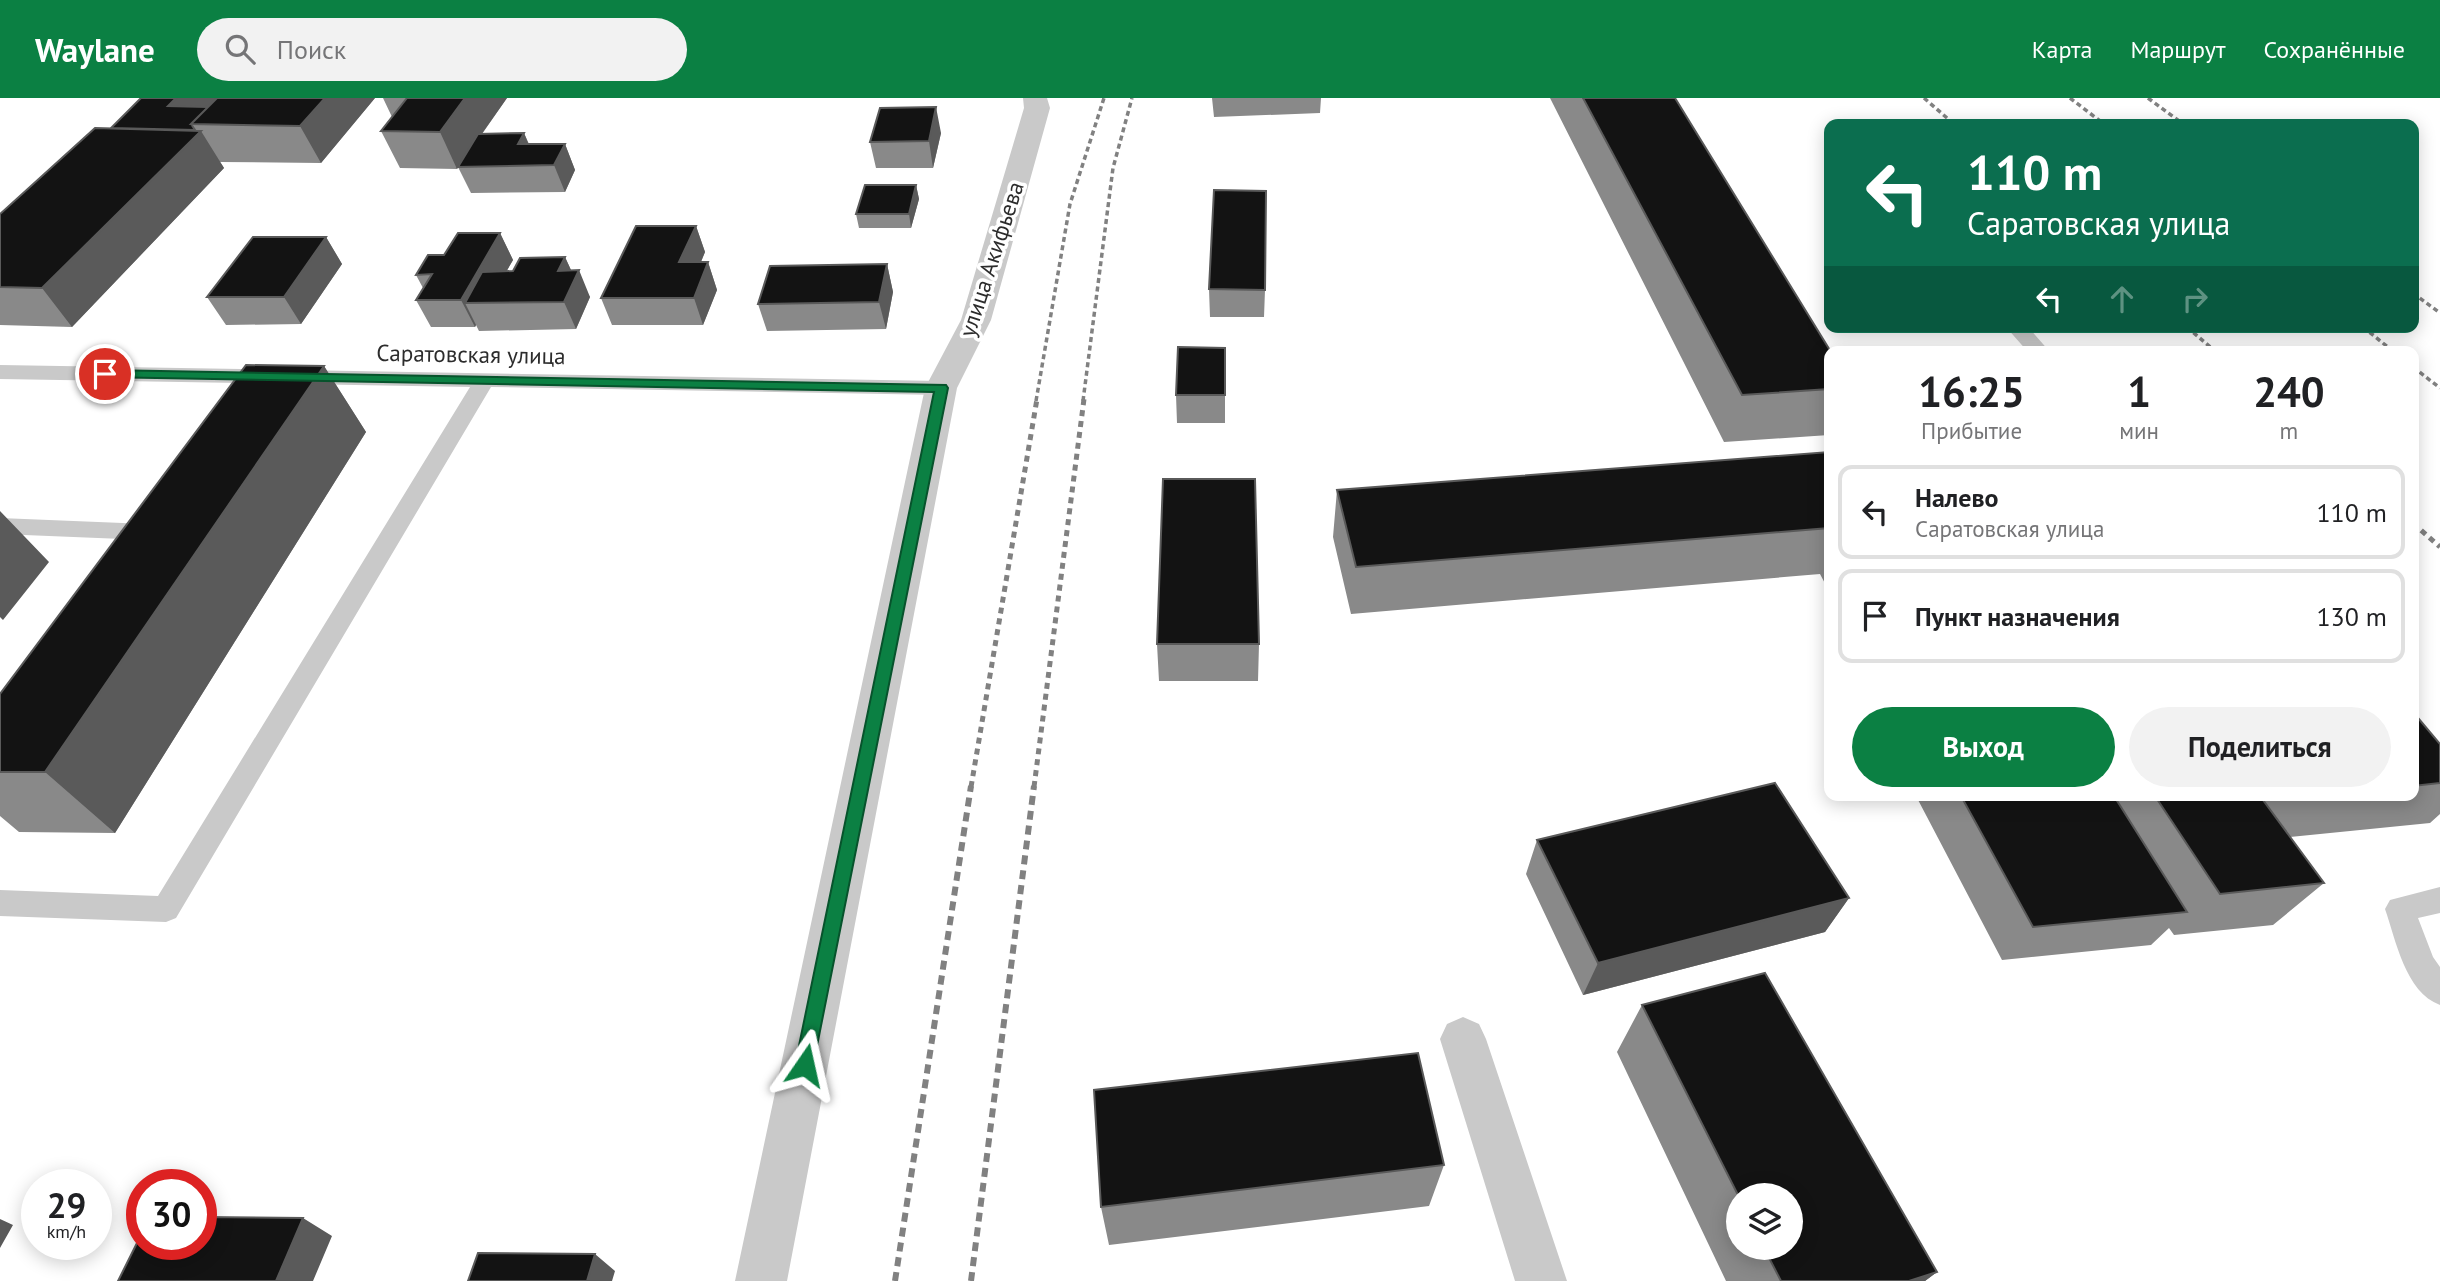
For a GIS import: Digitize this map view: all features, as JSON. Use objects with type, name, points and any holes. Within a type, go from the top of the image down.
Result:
[{"type":"street","name":"улица Акифьева","points":[[761,1281],[942,388],[976,320],[1037,108],[1035,98]]},
{"type":"street","points":[[1463,1039],[1541,1281]]},
{"type":"lane","points":[[2022,333],[2034,346]]},
{"type":"lane","name":"Саратовская улица","points":[[0,372],[942,388]]},
{"type":"lane","points":[[246,399],[262,376]]},
{"type":"lane","points":[[0,903],[166,909],[485,380]]},
{"type":"lane","points":[[131,554],[164,510]]},
{"type":"lane","points":[[0,526],[148,532]]},
{"type":"lane","points":[[2440,900],[2400,909],[2420,965],[2440,991]]},
{"type":"building","points":[[141,98],[176,98],[168,106],[208,107],[191,124],[195,130],[111,128]]},
{"type":"building","points":[[217,98],[325,98],[300,126],[191,124]]},
{"type":"building","points":[[407,98],[465,98],[440,132],[381,131]]},
{"type":"building","points":[[1583,98],[1675,98],[1827,346],[1824,346],[1824,389],[1742,395]]},
{"type":"building","points":[[936,107],[929,141],[870,142],[880,108]]},
{"type":"building","points":[[95,128],[201,131],[42,288],[0,287],[0,214]]},
{"type":"building","points":[[524,133],[518,144],[565,144],[554,165],[458,167],[478,134]]},
{"type":"building","points":[[865,185],[916,185],[909,214],[856,214]]},
{"type":"building","points":[[1214,190],[1266,191],[1265,290],[1209,289]]},
{"type":"building","points":[[636,226],[696,226],[679,262],[708,262],[694,298],[601,298]]},
{"type":"building","points":[[458,233],[500,233],[461,300],[416,300],[432,274],[416,275],[428,255],[444,255]]},
{"type":"building","points":[[253,237],[326,237],[284,297],[207,297]]},
{"type":"building","points":[[565,257],[558,271],[579,270],[564,302],[465,303],[482,272],[513,271],[520,258]]},
{"type":"building","points":[[887,264],[879,302],[758,304],[770,266]]},
{"type":"building","points":[[1178,347],[1225,348],[1225,395],[1176,395]]},
{"type":"building","points":[[246,365],[324,366],[45,772],[0,772],[0,694]]},
{"type":"building","points":[[1824,452],[1824,528],[1356,567],[1337,490]]},
{"type":"building","points":[[1163,479],[1255,479],[1259,644],[1157,644]]},
{"type":"building","points":[[2419,719],[2440,744],[2440,783],[2419,785]]},
{"type":"building","points":[[1775,783],[1849,898],[1598,963],[1537,840]]},
{"type":"building","points":[[1964,801],[2117,801],[2187,912],[2033,927]]},
{"type":"building","points":[[2158,801],[2264,801],[2324,883],[2220,894]]},
{"type":"building","points":[[1765,973],[1937,1272],[1909,1281],[1781,1281],[1770,1260],[1803,1260],[1803,1183],[1732,1183],[1642,1005]]},
{"type":"building","points":[[1418,1053],[1444,1165],[1101,1207],[1094,1090]]},
{"type":"building","points":[[217,1217],[303,1218],[276,1281],[118,1281],[128,1260],[217,1260]]},
{"type":"building","points":[[478,1253],[595,1254],[587,1281],[468,1281]]},
{"type":"railway","points":[[1036,401],[1070,204],[1104,98]]},
{"type":"railway","points":[[1083,401],[1113,168],[1132,98]]},
{"type":"railway","points":[[1924,98],[1948,119]]},
{"type":"railway","points":[[2070,98],[2097,119]]},
{"type":"railway","points":[[2148,98],[2176,119]]},
{"type":"railway","points":[[2419,297],[2440,313]]},
{"type":"railway","points":[[2194,333],[2209,346]]},
{"type":"railway","points":[[2370,333],[2387,346]]},
{"type":"railway","points":[[2419,372],[2440,388]]},
{"type":"railway","points":[[971,787],[1037,399]]},
{"type":"railway","points":[[1034,787],[1084,399]]},
{"type":"railway","points":[[2419,528],[2440,547]]},
{"type":"railway","points":[[895,1281],[971,786]]},
{"type":"railway","points":[[971,1281],[1034,786]]},
{"type":"route","points":[[105,374],[942,388],[805,1065]]}]
